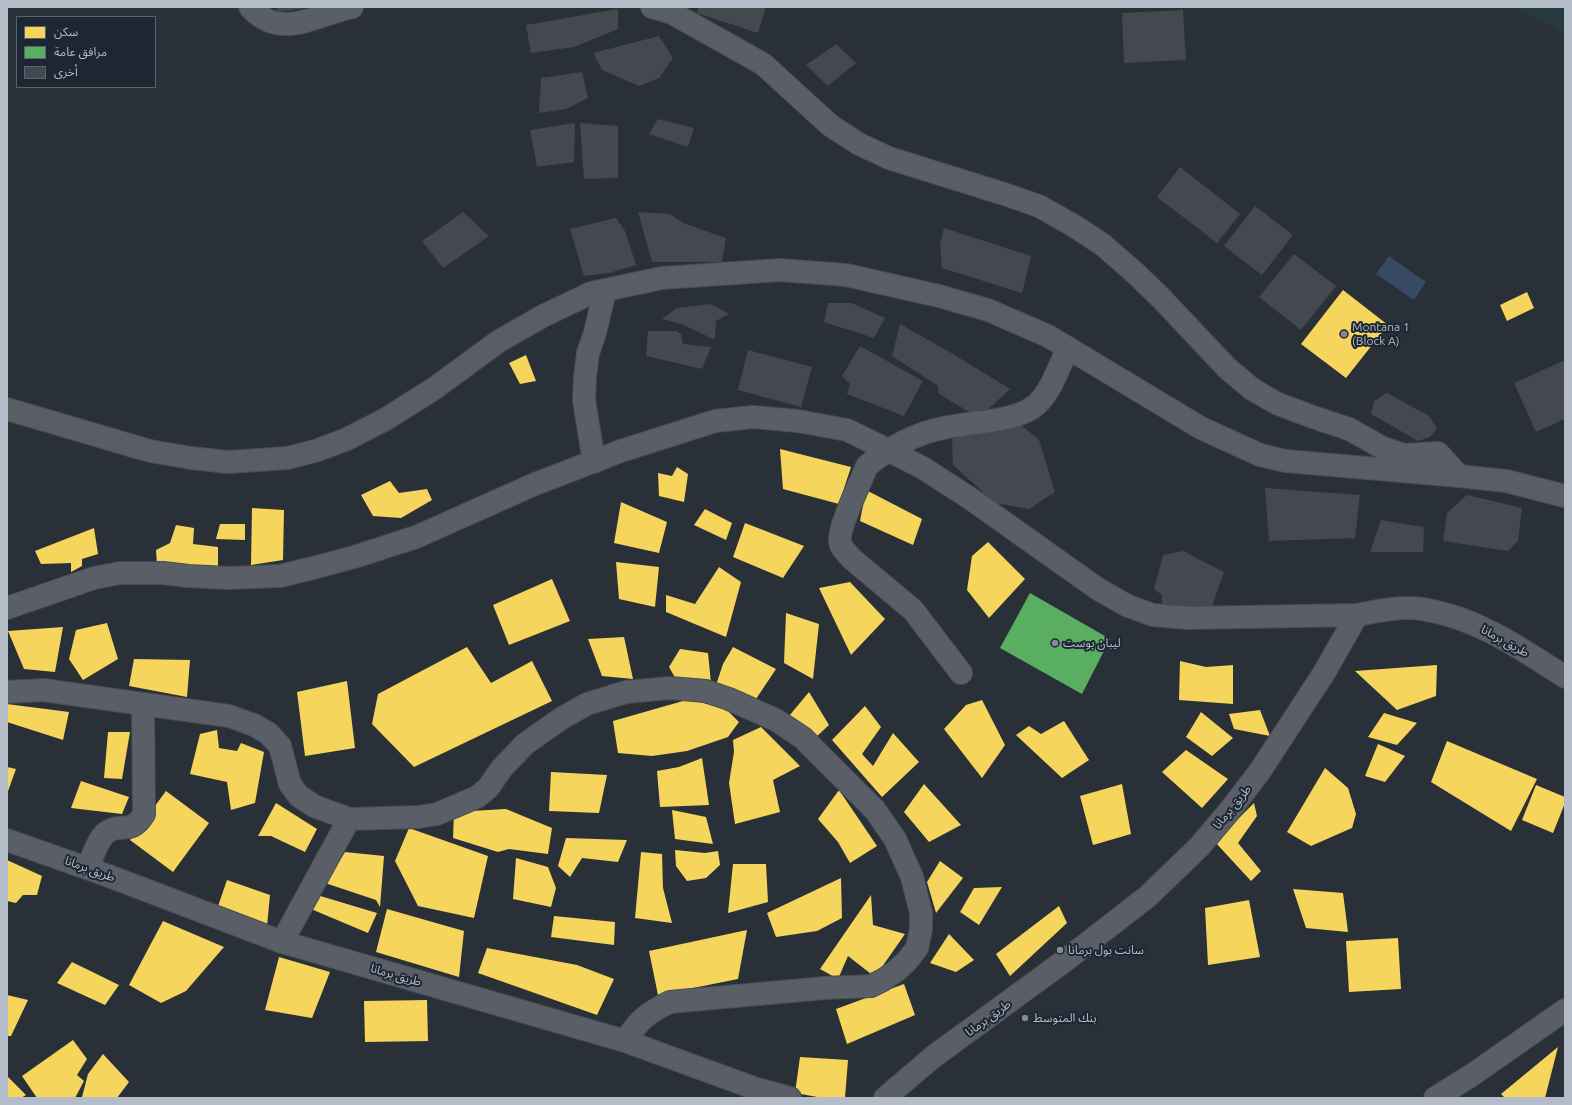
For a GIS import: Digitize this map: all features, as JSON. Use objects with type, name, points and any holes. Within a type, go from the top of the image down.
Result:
[{"type":"main road","points":[[7,409],[150,451],[191,458],[228,462],[288,458],[340,442],[386,419],[435,388],[498,341],[543,316],[591,293],[662,278],[780,270],[846,275],[940,296],[988,310],[1048,336],[1201,428],[1260,455],[1286,461],[1506,481],[1565,496]]},
{"type":"street","points":[[250,7],[259,16],[270,22],[286,25],[304,22],[352,7]]},
{"type":"street","points":[[652,7],[672,13],[763,64],[831,126],[859,144],[889,158],[997,191],[1039,206],[1076,227],[1103,245],[1134,272],[1161,298],[1227,368],[1252,389],[1276,403],[1349,429],[1384,448],[1404,455],[1438,453],[1459,476]]},
{"type":"street","points":[[594,462],[584,400],[585,377],[588,353],[595,333],[605,290]]},
{"type":"street","points":[[961,673],[913,610],[852,559],[840,542],[841,530],[867,466],[888,450],[913,436],[944,428],[1016,416],[1027,411],[1037,404],[1045,395],[1068,348]]},
{"type":"street","points":[[7,608],[94,578],[120,574],[163,573],[228,578],[280,576],[313,568],[354,557],[416,537],[535,484],[621,451],[715,421],[753,417],[798,421],[847,430],[888,450],[923,468],[971,499],[1098,590],[1128,606],[1153,615],[1188,618],[1357,615]]},
{"type":"street","name":"طريق برمانا","points":[[885,1098],[933,1057],[1067,959],[1147,897],[1199,847],[1260,771],[1324,672],[1357,615],[1384,609],[1420,609],[1461,618],[1498,635],[1565,677]]},
{"type":"street","points":[[7,692],[43,690],[229,716],[254,725],[268,733],[280,746],[290,784],[299,796],[314,806],[349,819],[419,817],[437,814],[477,797],[488,788],[502,768],[525,744],[562,718],[586,704],[626,692],[670,688],[706,691],[729,699],[776,720],[803,738],[875,810],[895,839],[912,877],[921,913],[921,929],[917,948],[907,961],[896,971],[871,986],[825,988],[670,1002],[652,1010],[636,1024],[625,1041]]},
{"type":"street","points":[[88,868],[101,838],[106,832],[113,829],[130,828],[139,822],[144,814],[143,704]]},
{"type":"street","points":[[282,942],[349,819]]},
{"type":"street","name":"طريق برمانا","points":[[7,840],[88,868],[282,942],[625,1041],[754,1088],[790,1098]]},
{"type":"street","points":[[1435,1098],[1562,1019]]},
{"type":"green space","points":[[1514,7],[1565,7],[1565,32]]},
{"type":"water","points":[[1389,256],[1426,282],[1414,300],[1376,274]]},
{"type":"building: سكن","name":"Montana 1 (Block A)","points":[[1343,290],[1388,325],[1346,378],[1301,344]]},
{"type":"building: سكن","points":[[1527,292],[1534,308],[1507,321],[1500,305]]},
{"type":"building: سكن","points":[[526,355],[536,381],[520,384],[509,363]]},
{"type":"building: سكن","points":[[780,449],[851,467],[839,504],[783,489]]},
{"type":"building: سكن","points":[[677,467],[688,474],[684,502],[659,496],[658,473],[672,476]]},
{"type":"building: سكن","points":[[390,481],[399,493],[427,489],[432,500],[401,518],[373,516],[361,495]]},
{"type":"building: سكن","points":[[866,490],[922,519],[913,545],[860,521]]},
{"type":"building: سكن","points":[[621,502],[667,522],[659,553],[614,543]]},
{"type":"building: سكن","points":[[252,508],[284,510],[283,560],[251,565]]},
{"type":"building: سكن","points":[[705,509],[732,523],[726,540],[694,525]]},
{"type":"building: سكن","points":[[745,523],[804,546],[783,578],[733,557]]},
{"type":"building: سكن","points":[[220,524],[245,524],[245,540],[216,539]]},
{"type":"building: سكن","points":[[176,525],[194,528],[193,544],[218,547],[218,568],[157,565],[156,550],[170,543]]},
{"type":"building: سكن","points":[[94,528],[98,554],[82,559],[82,566],[71,572],[71,563],[41,564],[35,551]]},
{"type":"building: سكن","points":[[988,542],[1025,579],[989,618],[967,590],[972,556]]},
{"type":"building: سكن","points":[[616,562],[659,567],[655,607],[619,599]]},
{"type":"building: سكن","points":[[719,567],[741,582],[726,637],[666,612],[666,595],[695,604]]},
{"type":"building: سكن","points":[[552,579],[570,621],[509,645],[493,605]]},
{"type":"building: سكن","points":[[850,582],[885,619],[851,655],[819,588]]},
{"type":"building: سكن","points":[[786,613],[819,624],[813,679],[784,663]]},
{"type":"building: سكن","points":[[107,623],[118,659],[83,680],[69,659],[76,630]]},
{"type":"building: سكن","points":[[63,627],[55,672],[24,669],[8,631]]},
{"type":"building: سكن","points":[[624,637],[633,679],[602,676],[588,639]]},
{"type":"building: سكن","points":[[467,647],[491,683],[532,661],[552,701],[414,767],[372,724],[378,694]]},
{"type":"building: سكن","points":[[733,647],[776,669],[752,705],[716,685],[723,664]]},
{"type":"building: سكن","points":[[680,649],[708,653],[711,683],[677,681],[669,667]]},
{"type":"building: سكن","points":[[134,659],[190,660],[187,697],[129,686]]},
{"type":"building: سكن","points":[[1180,661],[1206,667],[1233,665],[1233,704],[1179,700]]},
{"type":"building: سكن","points":[[1437,665],[1436,696],[1397,710],[1355,671]]},
{"type":"building: سكن","points":[[347,681],[355,748],[305,756],[297,692]]},
{"type":"building: سكن","points":[[809,692],[829,725],[815,738],[789,716]]},
{"type":"building: سكن","points":[[690,699],[727,710],[739,722],[728,737],[687,751],[652,756],[618,753],[613,721]]},
{"type":"building: سكن","points":[[982,700],[1005,745],[982,778],[944,729],[966,705]]},
{"type":"building: سكن","points":[[7,704],[69,712],[63,740],[7,722]]},
{"type":"building: سكن","points":[[865,706],[881,727],[862,754],[873,766],[893,733],[919,762],[882,797],[832,740]]},
{"type":"building: سكن","points":[[1260,710],[1270,736],[1234,729],[1229,714]]},
{"type":"building: سكن","points":[[1201,712],[1233,738],[1212,756],[1186,737]]},
{"type":"building: سكن","points":[[1384,713],[1417,723],[1397,745],[1368,737]]},
{"type":"building: سكن","points":[[1064,721],[1089,760],[1062,778],[1016,735],[1029,726],[1041,734]]},
{"type":"building: سكن","points":[[761,727],[800,766],[773,780],[780,812],[735,824],[729,783],[734,752],[733,740]]},
{"type":"building: سكن","points":[[217,730],[219,748],[237,751],[241,743],[264,752],[255,803],[231,810],[227,782],[190,774],[200,734]]},
{"type":"building: سكن","points":[[108,732],[130,732],[122,779],[104,778]]},
{"type":"building: سكن","points":[[1447,741],[1537,779],[1511,831],[1431,782]]},
{"type":"building: سكن","points":[[1378,744],[1405,756],[1385,782],[1365,776]]},
{"type":"building: سكن","points":[[1186,750],[1228,779],[1202,808],[1162,772]]},
{"type":"building: سكن","points":[[702,758],[709,805],[660,807],[657,771],[679,767]]},
{"type":"building: سكن","points":[[7,767],[16,769],[7,794]]},
{"type":"building: سكن","points":[[1325,768],[1348,788],[1356,814],[1352,828],[1311,846],[1287,832]]},
{"type":"building: سكن","points":[[551,772],[607,775],[599,813],[549,811]]},
{"type":"building: سكن","points":[[81,781],[129,797],[122,814],[71,808]]},
{"type":"building: سكن","points":[[924,784],[961,825],[929,842],[904,812]]},
{"type":"building: سكن","points":[[1122,784],[1131,834],[1093,845],[1080,796]]},
{"type":"building: سكن","points":[[1536,785],[1565,797],[1565,803],[1553,833],[1522,820]]},
{"type":"building: سكن","points":[[839,790],[877,846],[850,863],[838,842],[818,819]]},
{"type":"building: سكن","points":[[166,791],[209,823],[173,872],[130,840]]},
{"type":"building: سكن","points":[[276,803],[317,829],[305,852],[271,836],[258,836]]},
{"type":"building: سكن","points":[[1254,803],[1257,816],[1238,843],[1261,871],[1251,881],[1215,842]]},
{"type":"building: سكن","points":[[506,809],[552,828],[548,854],[509,849],[498,852],[453,838],[454,812]]},
{"type":"building: سكن","points":[[672,810],[706,817],[713,844],[675,839]]},
{"type":"building: سكن","points":[[409,828],[488,856],[474,918],[418,906],[395,861]]},
{"type":"building: سكن","points":[[566,838],[627,840],[618,862],[582,858],[570,877],[558,866]]},
{"type":"building: سكن","points":[[675,850],[705,853],[718,851],[720,865],[706,878],[687,881],[676,866]]},
{"type":"building: سكن","points":[[345,852],[384,856],[380,907],[376,900],[325,883]]},
{"type":"building: سكن","points":[[641,852],[662,854],[663,888],[672,923],[635,918]]},
{"type":"building: سكن","points":[[516,858],[548,867],[556,888],[551,907],[513,899]]},
{"type":"building: سكن","points":[[7,860],[42,876],[37,895],[23,895],[16,903],[7,901]]},
{"type":"building: سكن","points":[[940,861],[963,878],[936,913],[927,882]]},
{"type":"building: سكن","points":[[733,864],[766,864],[768,902],[728,913]]},
{"type":"building: سكن","points":[[841,878],[842,918],[817,931],[776,937],[767,913]]},
{"type":"building: سكن","points":[[227,880],[270,895],[267,926],[217,909]]},
{"type":"building: سكن","points":[[1002,887],[979,925],[960,912],[974,888]]},
{"type":"building: سكن","points":[[1293,889],[1343,893],[1348,932],[1306,928]]},
{"type":"building: سكن","points":[[317,895],[377,913],[368,933],[311,909]]},
{"type":"building: سكن","points":[[871,895],[873,925],[905,934],[875,977],[848,956],[838,979],[820,969]]},
{"type":"building: سكن","points":[[1249,900],[1260,957],[1208,965],[1205,908]]},
{"type":"building: سكن","points":[[1059,906],[1067,923],[1010,976],[996,954]]},
{"type":"building: سكن","points":[[387,909],[464,931],[459,977],[376,952]]},
{"type":"building: سكن","points":[[554,916],[615,922],[614,945],[551,937]]},
{"type":"building: سكن","points":[[163,921],[224,947],[186,991],[161,1003],[129,985]]},
{"type":"building: سكن","points":[[747,930],[738,979],[658,995],[649,951]]},
{"type":"building: سكن","points":[[949,934],[974,960],[956,972],[930,963]]},
{"type":"building: سكن","points":[[1398,938],[1401,989],[1349,992],[1346,941]]},
{"type":"building: سكن","points":[[487,948],[577,965],[614,979],[597,1015],[478,973]]},
{"type":"building: سكن","points":[[279,957],[330,972],[312,1018],[265,1010]]},
{"type":"building: سكن","points":[[72,962],[119,985],[105,1005],[57,983]]},
{"type":"building: سكن","points":[[904,984],[915,1015],[847,1044],[836,1009]]},
{"type":"building: سكن","points":[[7,995],[28,1000],[11,1036],[7,1036]]},
{"type":"building: سكن","points":[[427,1000],[428,1041],[365,1042],[364,1001]]},
{"type":"building: سكن","points":[[73,1040],[87,1059],[77,1075],[84,1081],[75,1098],[37,1098],[22,1076]]},
{"type":"building: سكن","points":[[1558,1047],[1545,1098],[1505,1098],[1501,1094]]},
{"type":"building: سكن","points":[[103,1054],[129,1082],[117,1098],[82,1097],[88,1074]]},
{"type":"building: سكن","points":[[800,1057],[848,1060],[845,1098],[823,1098],[795,1093]]},
{"type":"building: سكن","points":[[7,1076],[26,1095],[21,1098],[7,1098]]},
{"type":"building: مرافق عامة","name":"ليبان بوست","points":[[1030,593],[1110,639],[1082,694],[1000,648]]},
{"type":"building: أخرى","points":[[277,7],[305,7],[305,8],[278,12]]},
{"type":"building: أخرى","points":[[699,7],[766,7],[758,33],[697,13]]},
{"type":"building: أخرى","points":[[618,9],[618,29],[574,47],[531,53],[526,25]]},
{"type":"building: أخرى","points":[[1183,10],[1186,60],[1124,63],[1122,13]]},
{"type":"building: أخرى","points":[[659,36],[673,58],[659,78],[639,86],[602,70],[593,53]]},
{"type":"building: أخرى","points":[[836,44],[856,63],[828,86],[806,65]]},
{"type":"building: أخرى","points":[[582,72],[588,98],[566,109],[539,113],[541,78]]},
{"type":"building: أخرى","points":[[658,119],[694,128],[688,147],[649,134]]},
{"type":"building: أخرى","points":[[575,123],[574,162],[537,167],[530,130]]},
{"type":"building: أخرى","points":[[580,123],[618,126],[618,178],[584,179]]},
{"type":"building: أخرى","points":[[1180,167],[1240,214],[1217,243],[1157,197]]},
{"type":"building: أخرى","points":[[1255,206],[1293,235],[1262,275],[1224,246]]},
{"type":"building: أخرى","points":[[463,212],[489,236],[443,268],[422,241]]},
{"type":"building: أخرى","points":[[638,212],[670,214],[683,223],[726,238],[722,262],[652,262]]},
{"type":"building: أخرى","points":[[616,218],[625,231],[636,265],[609,273],[584,276],[570,229]]},
{"type":"building: أخرى","points":[[944,228],[1031,256],[1022,293],[942,268],[940,244]]},
{"type":"building: أخرى","points":[[1294,254],[1336,286],[1301,330],[1259,297]]},
{"type":"building: أخرى","points":[[828,303],[852,303],[885,318],[874,338],[824,322]]},
{"type":"building: أخرى","points":[[711,304],[729,314],[716,321],[715,340],[684,325],[662,319],[677,308]]},
{"type":"building: أخرى","points":[[900,324],[1010,389],[984,413],[969,412],[939,394],[938,386],[892,356]]},
{"type":"building: أخرى","points":[[648,331],[676,331],[681,334],[683,344],[711,347],[702,369],[646,356]]},
{"type":"building: أخرى","points":[[860,346],[923,381],[904,416],[847,394],[850,384],[842,376]]},
{"type":"building: أخرى","points":[[748,350],[812,367],[801,407],[738,390]]},
{"type":"building: أخرى","points":[[1565,360],[1565,419],[1536,432],[1514,383]]},
{"type":"building: أخرى","points":[[1387,393],[1429,416],[1437,428],[1430,437],[1418,441],[1371,414],[1374,401]]},
{"type":"building: أخرى","points":[[1018,422],[1039,440],[1055,492],[1029,509],[995,503],[953,465],[952,435]]},
{"type":"building: أخرى","points":[[1265,488],[1360,495],[1355,538],[1269,541]]},
{"type":"building: أخرى","points":[[1467,495],[1522,508],[1518,541],[1508,551],[1443,541],[1447,513]]},
{"type":"building: أخرى","points":[[1381,520],[1424,527],[1423,552],[1370,552]]},
{"type":"building: أخرى","points":[[1183,551],[1224,572],[1211,609],[1162,609],[1162,595],[1154,589],[1163,555]]},
{"type":"place","name":"Montana 1 (Block A)","points":[[1344,334]]},
{"type":"place","name":"ليبان بوست","points":[[1055,643]]},
{"type":"place","name":"سانت بول برمانا","points":[[1060,950]]},
{"type":"place","name":"بنك المتوسط","points":[[1025,1018]]}]
